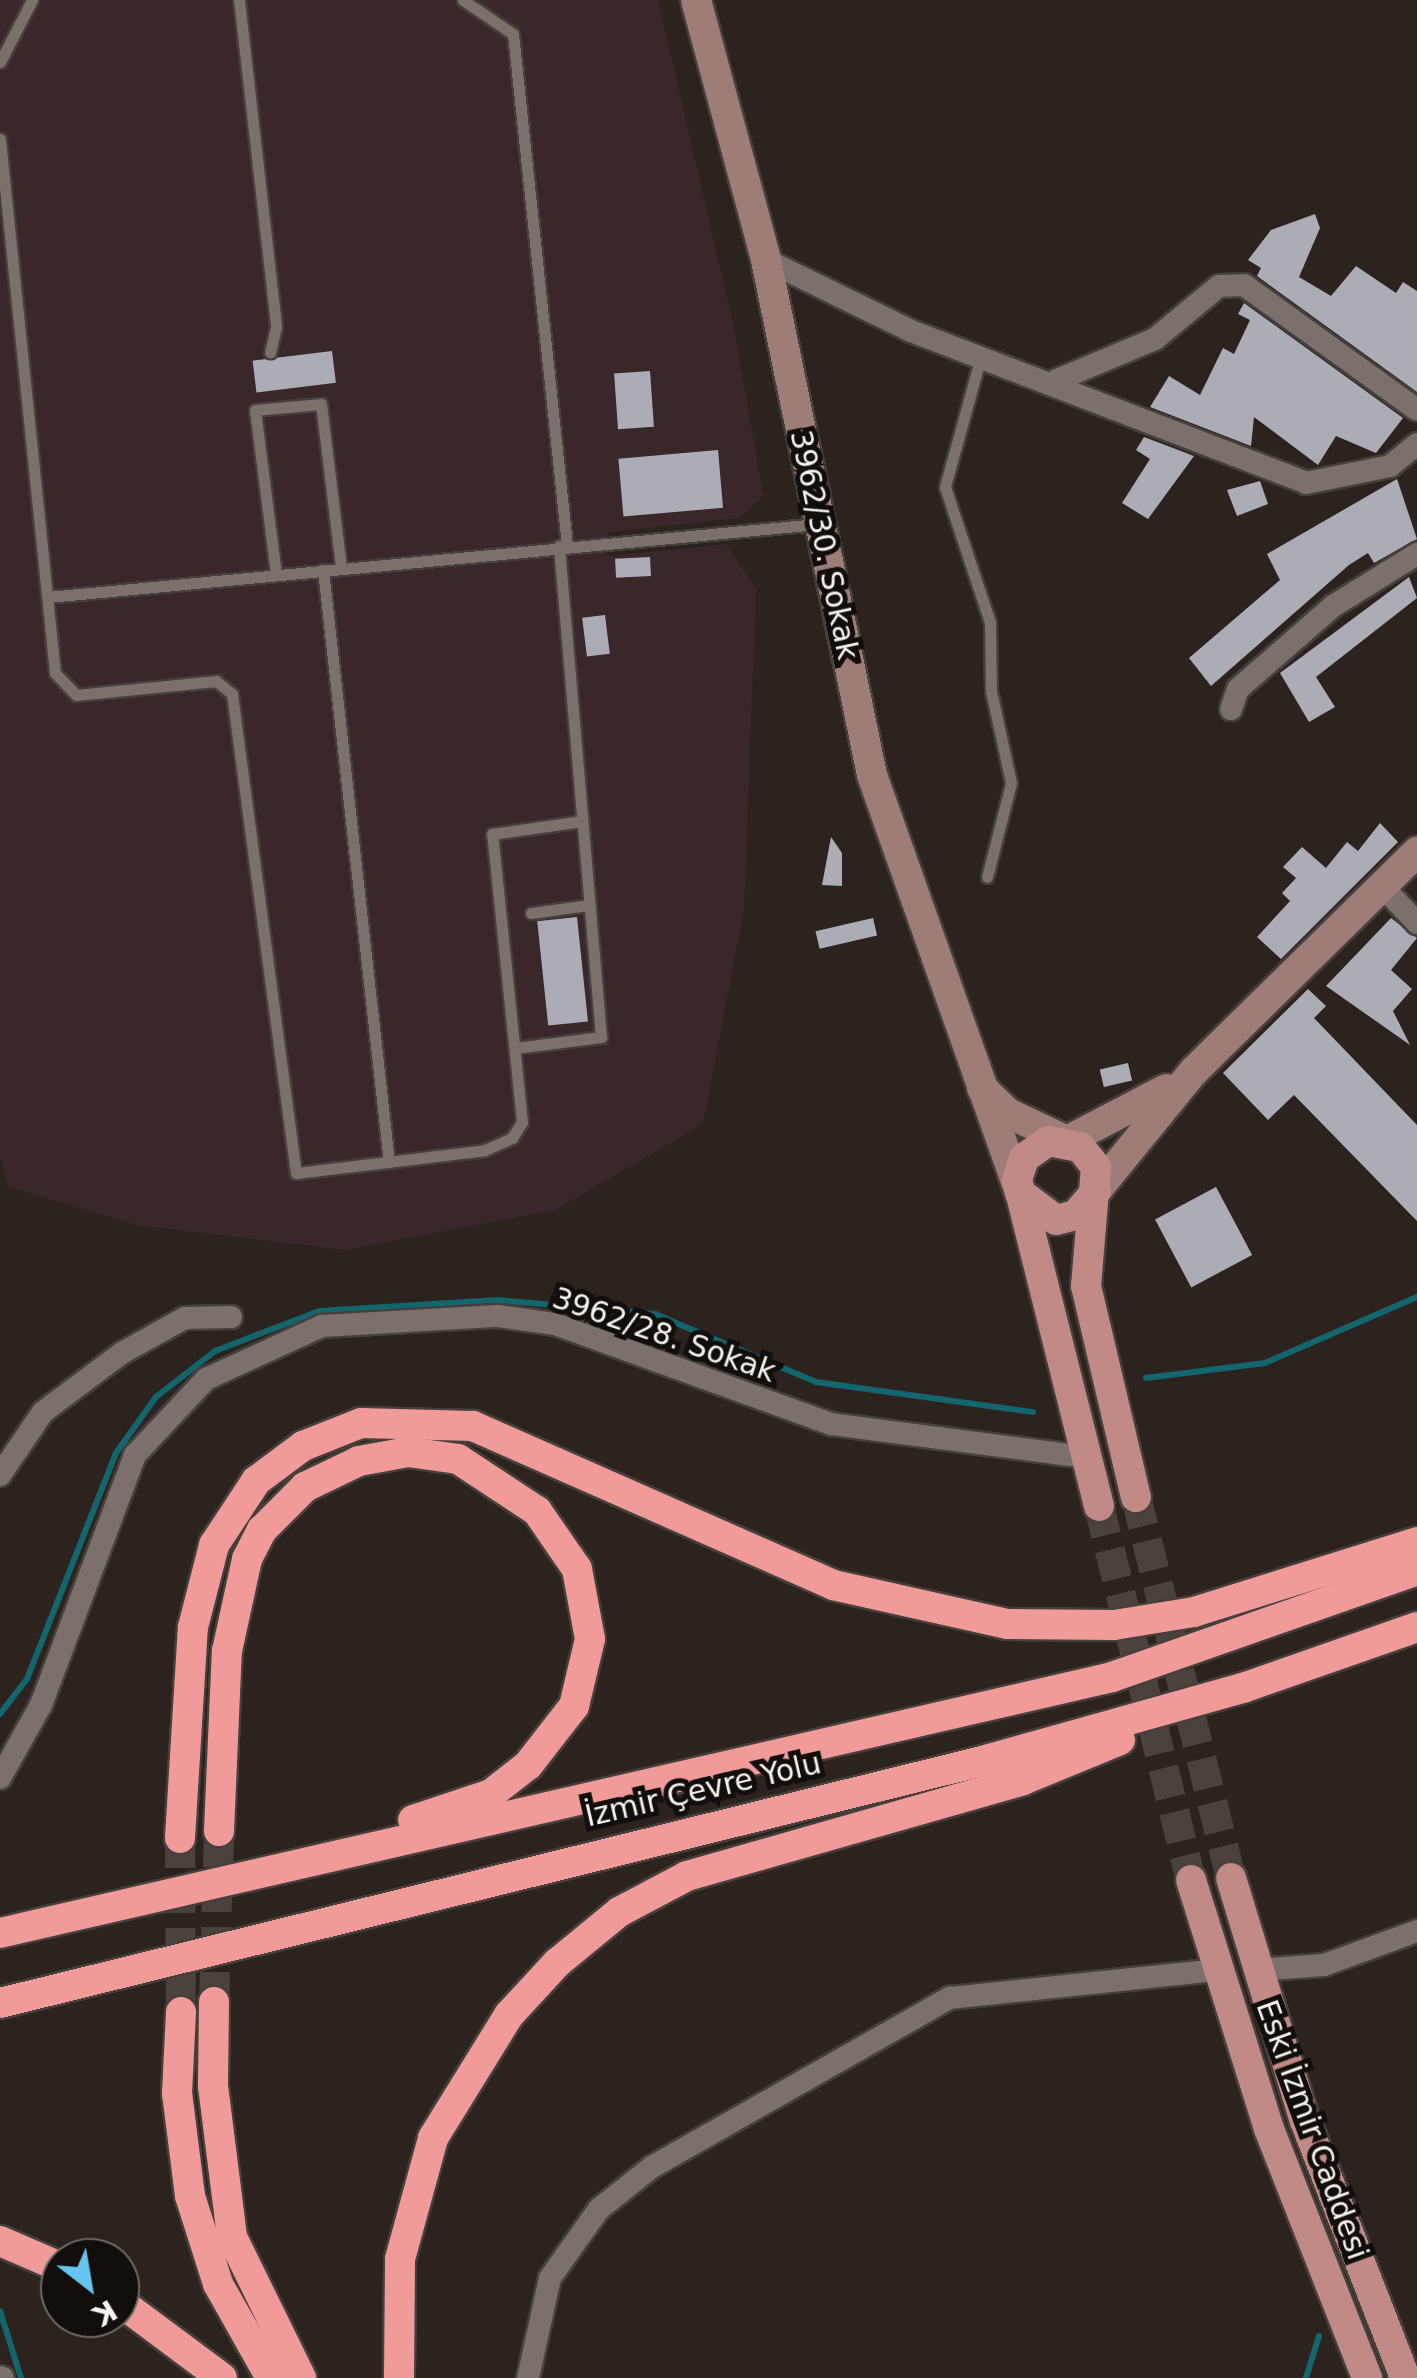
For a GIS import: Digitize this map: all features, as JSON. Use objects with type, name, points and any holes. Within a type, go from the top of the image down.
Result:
[{"type":"highway","points":[[180,1838],[193,1626],[214,1544],[256,1481],[304,1446],[361,1423],[473,1426],[832,1585],[1007,1624],[1178,1615],[1417,1542]]},
{"type":"highway","points":[[175,1887],[469,1804],[547,1745],[583,1686],[590,1606],[567,1549],[517,1491],[458,1459],[408,1452],[345,1467],[281,1506],[247,1560],[233,1608],[219,1831]]},
{"type":"highway","name":"İzmir Çevre Yolu","points":[[0,1933],[175,1887],[585,1804],[1112,1677],[1417,1570]]},
{"type":"highway","name":"İzmir Çevre Yolu","points":[[0,2004],[1243,1688],[1417,1627]]},
{"type":"highway","points":[[399,2378],[400,2258],[433,2138],[508,2015],[619,1912],[687,1876],[1022,1780],[1243,1688]]},
{"type":"highway","points":[[214,2002],[212,2086],[232,2237],[302,2378]]},
{"type":"highway","points":[[181,2012],[176,2093],[190,2196],[218,2284],[271,2378]]},
{"type":"highway","points":[[0,2241],[40,2258]]},
{"type":"highway","points":[[140,2317],[222,2378]]},
{"type":"main road","name":"3962/30. Sokak","points":[[696,0],[766,260],[872,775],[976,1082],[1020,1193]]},
{"type":"main road","points":[[1020,1193],[1034,1213],[1056,1220],[1076,1216],[1194,1071],[1417,852]]},
{"type":"main road","points":[[1099,1506],[1020,1193],[1020,1167],[1031,1150],[1067,1141],[1194,1071]]},
{"type":"main road","points":[[976,1082],[1008,1112],[1090,1156],[1096,1192],[1086,1286],[1136,1498]]},
{"type":"main road","name":"Eski İzmir Caddesi","points":[[1231,1878],[1256,1970],[1405,2378]]},
{"type":"main road","name":"Eski İzmir Caddesi","points":[[1191,1880],[1217,1970],[1367,2378]]},
{"type":"street","points":[[766,260],[911,331],[982,352],[1306,483],[1390,466],[1417,444]]},
{"type":"street","points":[[1055,381],[1155,338],[1219,286],[1244,285],[1417,410]]},
{"type":"street","points":[[1231,709],[1238,689],[1333,606],[1417,554]]},
{"type":"street","points":[[1382,886],[1417,924]]},
{"type":"street","name":"3962/28. Sokak","points":[[0,1778],[54,1674],[135,1456],[206,1379],[322,1326],[498,1316],[555,1324],[831,1424],[1085,1457]]},
{"type":"street","points":[[0,1475],[42,1412],[122,1353],[185,1318],[231,1317]]},
{"type":"street","points":[[1256,1970],[1324,1964],[1417,1931]]},
{"type":"street","points":[[528,2378],[550,2278],[599,2209],[652,2166],[950,1998],[1217,1970]]},
{"type":"lane","points":[[0,62],[32,0]]},
{"type":"lane","points":[[240,0],[276,327],[270,352]]},
{"type":"lane","points":[[463,0],[513,34],[563,545],[600,1037],[515,1048]]},
{"type":"lane","points":[[0,138],[55,673],[76,695],[216,681],[232,694],[288,1163],[296,1173],[389,1162],[512,1138],[522,1122],[492,834],[582,821]]},
{"type":"lane","points":[[982,352],[945,487],[990,622],[990,691],[1010,782],[988,877]]},
{"type":"lane","points":[[276,574],[255,410],[321,404],[342,568]]},
{"type":"lane","points":[[48,597],[563,545],[818,524]]},
{"type":"lane","points":[[323,570],[389,1162]]},
{"type":"lane","points":[[531,913],[589,905]]},
{"type":"shaded area","points":[[0,0],[658,0],[735,332],[763,496],[739,518],[608,532],[608,556],[726,544],[756,589],[744,909],[703,1124],[555,1210],[346,1250],[137,1225],[9,1187],[0,1158]]},
{"type":"building","points":[[1315,214],[1320,228],[1299,277],[1331,296],[1356,266],[1396,293],[1403,282],[1417,291],[1417,392],[1257,276],[1261,268],[1248,260],[1271,230]]},
{"type":"building","points":[[1244,303],[1403,418],[1376,453],[1336,436],[1318,465],[1254,417],[1251,446],[1150,407],[1169,376],[1200,395],[1223,348],[1234,354],[1250,320],[1238,314]]},
{"type":"building","points":[[332,351],[336,383],[256,393],[253,361]]},
{"type":"building","points":[[650,371],[654,427],[618,429],[614,374]]},
{"type":"building","points":[[1144,437],[1194,456],[1148,519],[1122,503],[1150,459],[1136,450]]},
{"type":"building","points":[[718,450],[723,508],[623,516],[618,459]]},
{"type":"building","points":[[1397,479],[1417,539],[1374,563],[1368,553],[1349,565],[1211,686],[1189,658],[1280,580],[1267,554]]},
{"type":"building","points":[[1260,481],[1268,504],[1237,516],[1227,490]]},
{"type":"building","points":[[650,557],[651,576],[616,578],[615,559]]},
{"type":"building","points":[[1409,577],[1417,598],[1316,677],[1335,707],[1309,722],[1280,673]]},
{"type":"building","points":[[605,615],[610,654],[587,657],[582,618]]},
{"type":"building","points":[[1380,823],[1398,842],[1281,959],[1257,937],[1290,901],[1282,893],[1296,878],[1283,867],[1302,847],[1326,868],[1347,842],[1358,851]]},
{"type":"building","points":[[831,837],[842,853],[842,886],[822,885]]},
{"type":"building","points":[[577,917],[588,1021],[548,1026],[537,921]]},
{"type":"building","points":[[873,918],[877,936],[820,949],[816,931]]},
{"type":"building","points":[[1391,918],[1417,938],[1391,970],[1412,989],[1393,1011],[1410,1045],[1326,986]]},
{"type":"building","points":[[1308,989],[1326,1006],[1314,1018],[1417,1125],[1417,1221],[1294,1095],[1268,1120],[1223,1073]]},
{"type":"building","points":[[1128,1063],[1132,1081],[1104,1087],[1100,1070]]},
{"type":"building","points":[[1216,1187],[1252,1255],[1191,1287],[1155,1219]]},
{"type":"waterway","points":[[1146,1378],[1265,1363],[1417,1297]]},
{"type":"waterway","points":[[0,1714],[27,1679],[116,1453],[156,1397],[215,1351],[319,1311],[498,1300],[655,1314],[816,1382],[1033,1412]]},
{"type":"waterway","points":[[0,2311],[21,2378]]},
{"type":"waterway","points":[[1306,2378],[1319,2336]]},
{"type":"tunnel","points":[[1136,1497],[1231,1878]]},
{"type":"tunnel","points":[[1099,1506],[1191,1880]]},
{"type":"tunnel","points":[[214,2002],[219,1831]]},
{"type":"tunnel","points":[[180,1838],[181,2012]]}]
